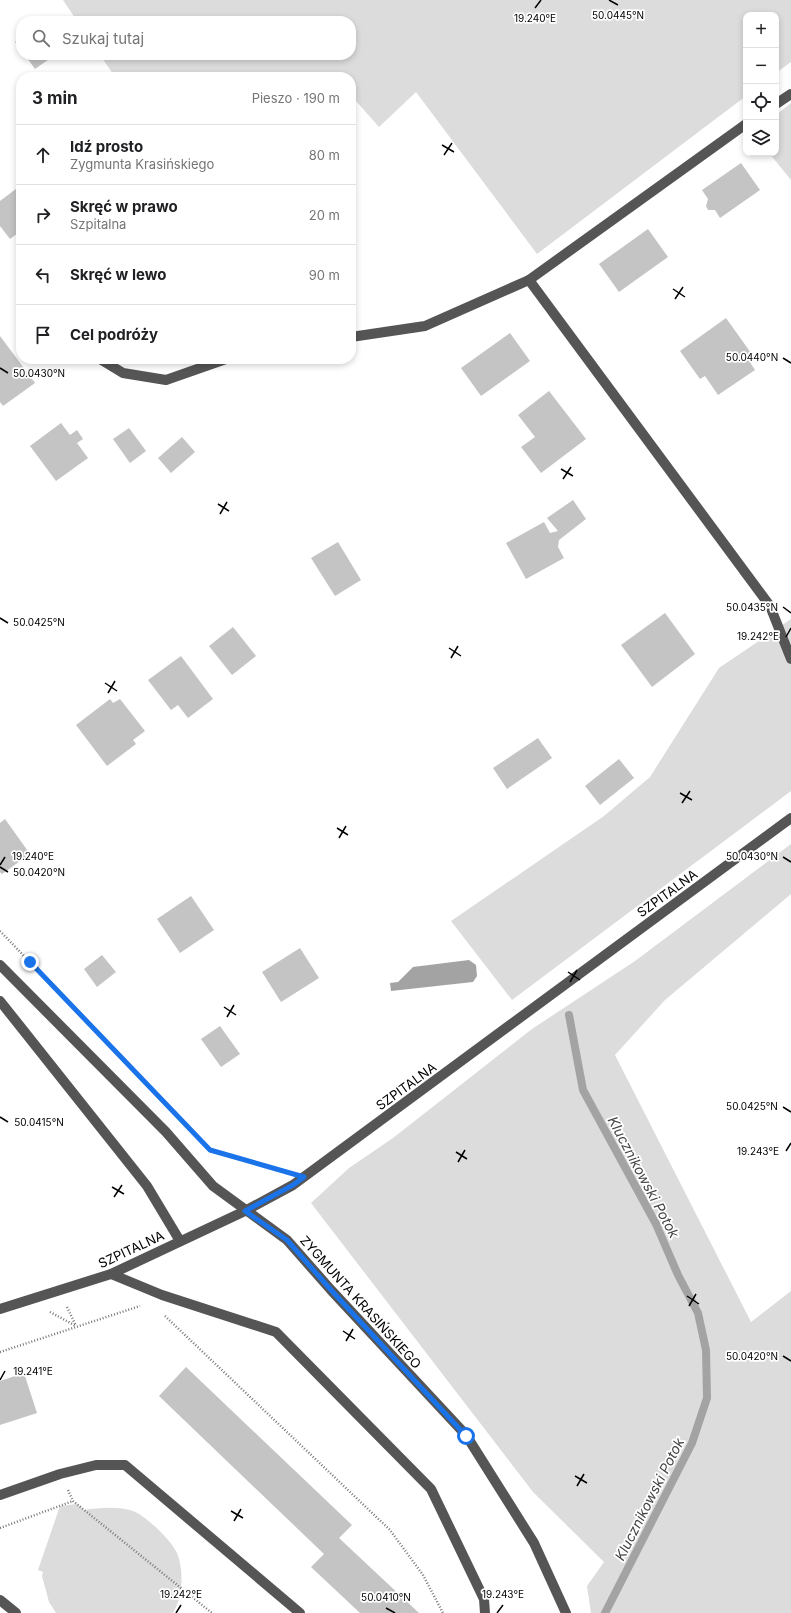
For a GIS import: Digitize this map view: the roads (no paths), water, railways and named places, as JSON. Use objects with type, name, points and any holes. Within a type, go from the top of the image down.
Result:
[{"type":"street","points":[[779,102],[791,94]]},
{"type":"street","points":[[356,336],[425,326],[529,280],[743,126]]},
{"type":"street","points":[[529,280],[770,606],[791,659]]},
{"type":"street","points":[[108,364],[123,373],[166,380],[212,364]]},
{"type":"street","name":"SZPITALNA","points":[[0,1309],[111,1274],[245,1211],[293,1185],[791,818]]},
{"type":"street","name":"ZYGMUNTA KRASIŃSKIEGO","points":[[0,965],[166,1132],[213,1186],[245,1211],[287,1240],[331,1290],[466,1436],[534,1542],[566,1613]]},
{"type":"street","points":[[0,1001],[147,1186],[180,1241]]},
{"type":"street","points":[[111,1274],[162,1295],[276,1332],[431,1489],[484,1599],[485,1613]]},
{"type":"street","points":[[0,1495],[60,1474],[96,1466],[125,1465],[300,1613]]},
{"type":"street","points":[[0,1600],[16,1613]]},
{"type":"waterway","name":"Klucznikowski Potok","points":[[569,1015],[583,1090],[656,1224],[678,1275],[698,1313],[706,1350],[707,1398],[692,1443],[605,1613]]}]
